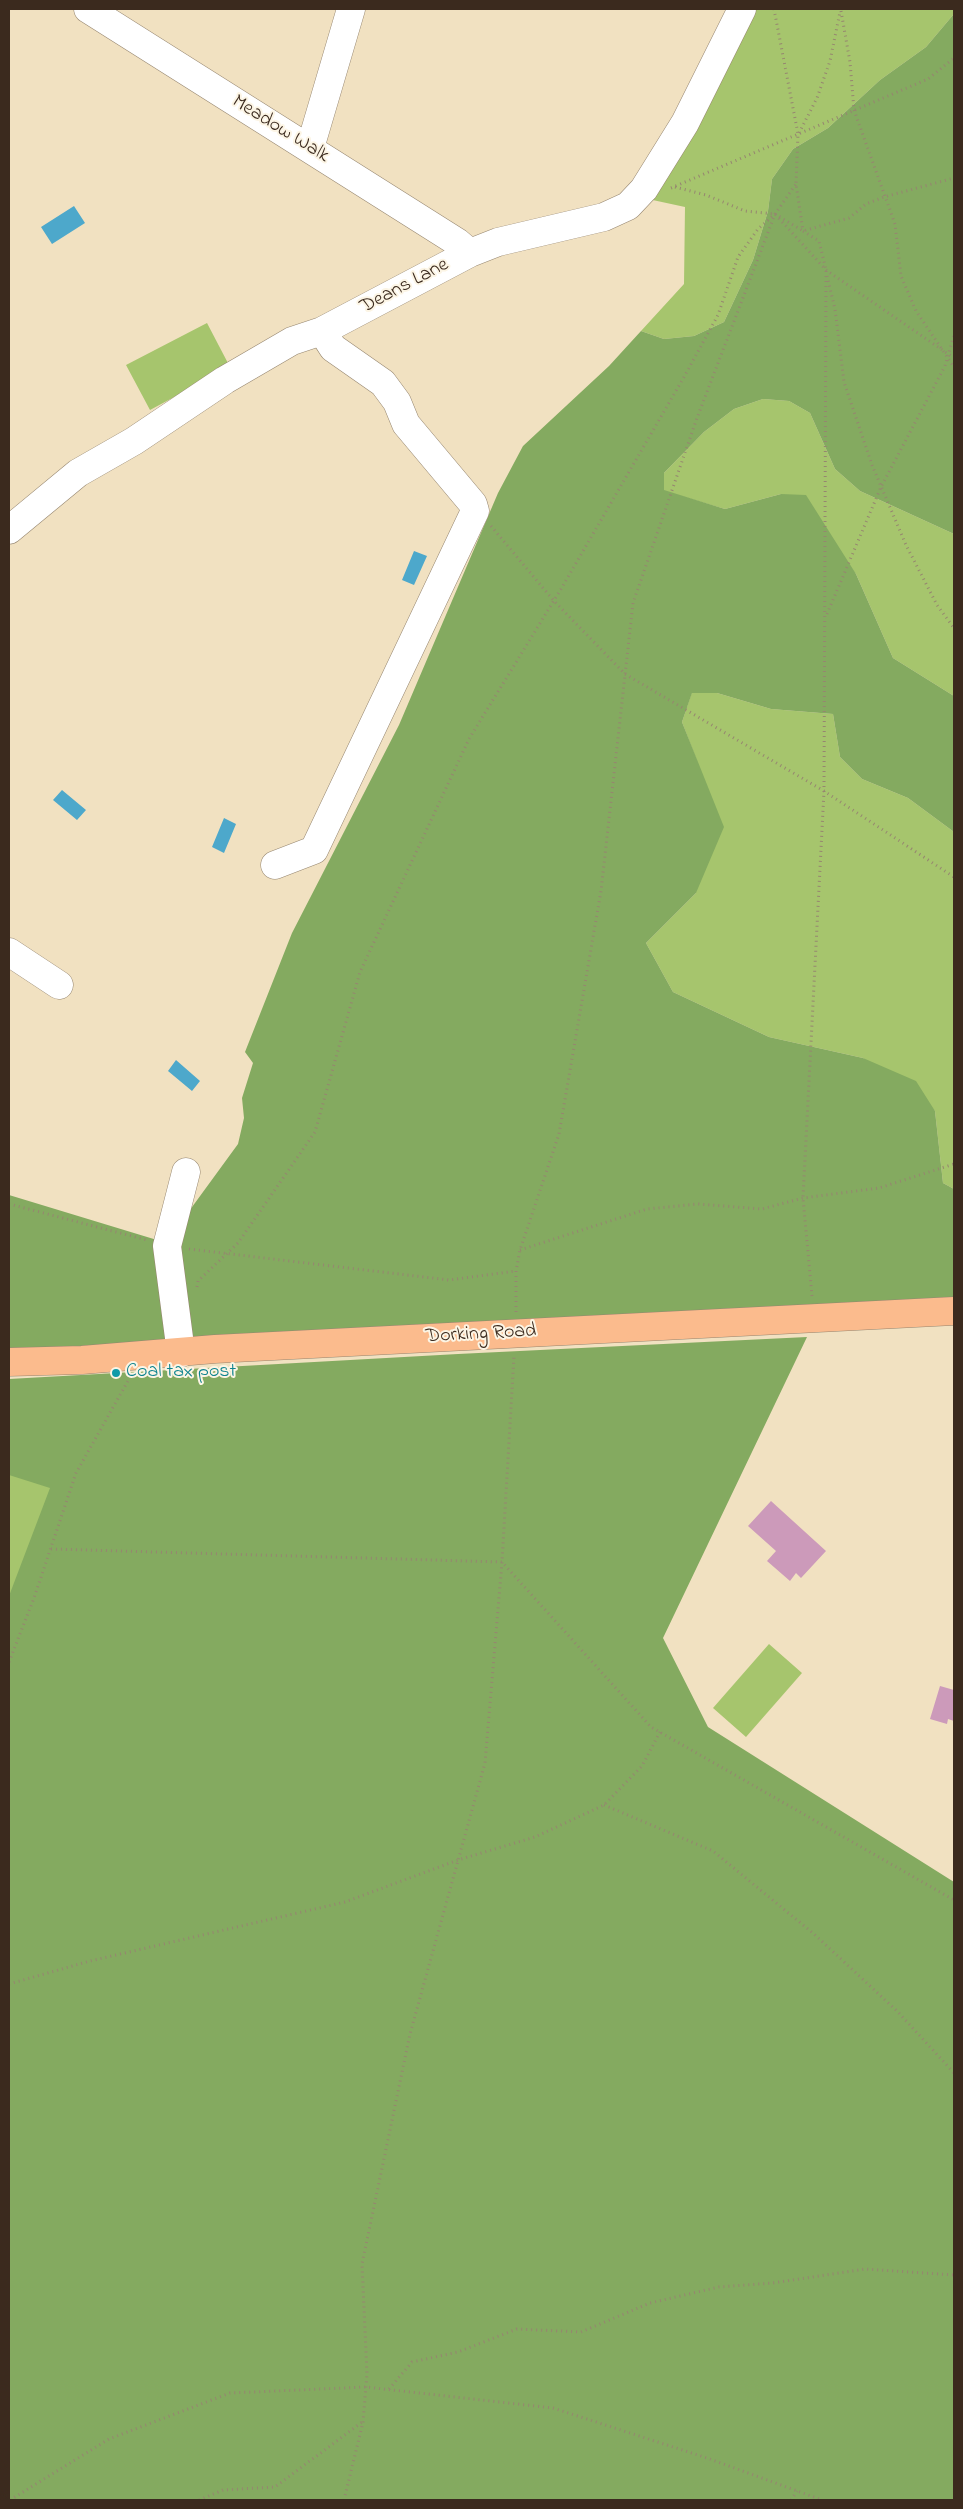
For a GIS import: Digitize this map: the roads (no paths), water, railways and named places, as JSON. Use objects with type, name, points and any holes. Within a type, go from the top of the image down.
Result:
[{"type":"main road","name":"Dorking Road","points":[[9,1362],[82,1360],[814,1317],[954,1311]]},
{"type":"street","name":"Meadow Walk","points":[[88,9],[310,148],[457,242],[470,253]]},
{"type":"street","points":[[310,148],[351,9]]},
{"type":"street","name":"Deans Lane","points":[[9,530],[78,473],[134,441],[258,360],[292,342],[322,331],[470,253],[498,242],[604,217],[633,202],[644,189],[685,123],[742,9]]},
{"type":"street","points":[[275,865],[314,850],[473,516],[474,507],[406,424],[397,402],[383,383],[333,348],[322,331]]},
{"type":"street","points":[[9,952],[59,985]]},
{"type":"street","points":[[181,1353],[167,1246],[186,1172]]},
{"type":"water","points":[[74,206],[85,223],[52,244],[41,227]]},
{"type":"water","points":[[414,551],[427,556],[414,585],[402,580]]},
{"type":"water","points":[[62,790],[86,810],[77,820],[53,800]]},
{"type":"water","points":[[224,818],[236,824],[224,853],[212,847]]},
{"type":"water","points":[[176,1060],[200,1081],[192,1091],[168,1071]]},
{"type":"place","name":"Coal tax post","points":[[116,1373]]}]
